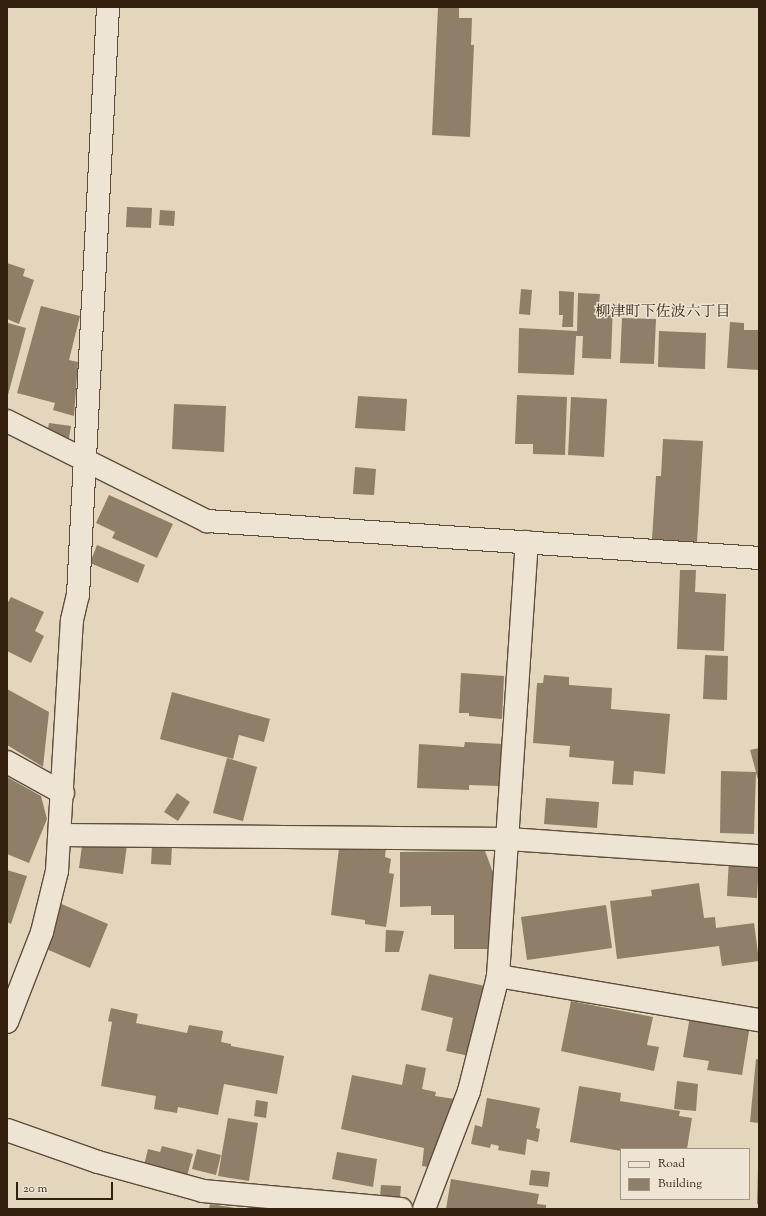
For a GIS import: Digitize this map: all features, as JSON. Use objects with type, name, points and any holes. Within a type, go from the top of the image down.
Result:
[{"type":"street","points":[[7,1022],[42,932],[57,871],[63,793],[72,620],[78,595],[108,7]]},
{"type":"street","points":[[7,421],[86,458],[207,521],[759,558]]},
{"type":"street","points":[[424,1209],[469,1091],[498,976],[527,542]]},
{"type":"street","points":[[7,762],[63,793]]},
{"type":"street","points":[[60,835],[508,839],[759,856]]},
{"type":"street","points":[[498,976],[759,1020]]},
{"type":"street","points":[[7,1130],[98,1162],[203,1191],[400,1209]]},
{"type":"building","points":[[438,7],[459,7],[459,18],[472,18],[471,45],[474,45],[470,137],[432,135]]},
{"type":"building","points":[[127,207],[152,208],[151,228],[126,227]]},
{"type":"building","points":[[160,210],[175,211],[174,226],[159,225]]},
{"type":"building","points":[[7,263],[25,269],[23,276],[34,280],[19,324],[7,319]]},
{"type":"building","points":[[521,289],[532,290],[530,315],[519,314]]},
{"type":"building","points":[[559,291],[574,292],[573,327],[562,327],[563,315],[559,315]]},
{"type":"building","points":[[578,293],[600,294],[599,304],[613,304],[611,359],[582,358],[583,336],[576,336],[574,375],[518,373],[519,328],[577,331]]},
{"type":"building","points":[[41,306],[80,316],[69,360],[78,362],[74,416],[53,410],[55,403],[17,393]]},
{"type":"building","points":[[622,318],[656,319],[654,364],[620,363]]},
{"type":"building","points":[[730,322],[744,323],[744,330],[759,330],[759,370],[727,368]]},
{"type":"building","points":[[8,323],[26,328],[7,395]]},
{"type":"building","points":[[659,331],[706,333],[705,369],[658,367]]},
{"type":"building","points":[[517,395],[567,397],[565,455],[533,454],[533,444],[515,444]]},
{"type":"building","points":[[358,396],[407,399],[405,431],[355,428]]},
{"type":"building","points":[[571,397],[607,399],[604,457],[568,455]]},
{"type":"building","points":[[174,404],[226,406],[224,452],[172,449]]},
{"type":"building","points":[[49,423],[71,426],[69,438],[47,434]]},
{"type":"building","points":[[663,439],[703,441],[697,542],[652,539],[656,476],[661,476]]},
{"type":"building","points":[[355,467],[376,469],[374,495],[353,494]]},
{"type":"building","points":[[109,495],[173,524],[157,558],[112,538],[115,532],[96,523]]},
{"type":"building","points":[[97,545],[145,565],[138,583],[90,563]]},
{"type":"building","points":[[680,570],[696,570],[695,592],[726,594],[724,651],[677,649]]},
{"type":"building","points":[[11,597],[44,612],[35,631],[44,636],[31,663],[7,651],[7,604]]},
{"type":"building","points":[[705,655],[728,656],[727,700],[703,699]]},
{"type":"building","points":[[461,673],[504,676],[502,719],[469,716],[469,713],[459,713]]},
{"type":"building","points":[[544,675],[569,677],[569,685],[612,688],[611,709],[670,714],[665,774],[634,771],[633,785],[612,784],[614,761],[569,757],[570,746],[533,743],[537,683],[543,683]]},
{"type":"building","points":[[7,689],[49,712],[43,767],[7,745]]},
{"type":"building","points":[[172,692],[270,719],[264,742],[239,735],[233,759],[160,739]]},
{"type":"building","points":[[465,742],[503,744],[501,786],[469,785],[469,790],[417,788],[419,744],[464,747]]},
{"type":"building","points":[[759,748],[759,783],[756,773],[754,834],[720,833],[721,771],[756,772],[750,750]]},
{"type":"building","points":[[227,758],[257,767],[243,821],[213,813]]},
{"type":"building","points":[[7,777],[41,796],[47,819],[29,863],[7,854]]},
{"type":"building","points":[[177,793],[190,802],[178,821],[164,812]]},
{"type":"building","points":[[546,798],[599,802],[597,828],[544,824]]},
{"type":"building","points":[[83,838],[127,845],[123,874],[79,868]]},
{"type":"building","points":[[152,845],[172,846],[171,865],[151,864]]},
{"type":"building","points":[[353,845],[386,847],[385,857],[391,859],[389,873],[394,874],[386,927],[365,924],[365,920],[331,915],[339,848],[352,850]]},
{"type":"building","points":[[485,851],[494,875],[493,949],[454,949],[454,915],[431,915],[431,906],[400,907],[400,852]]},
{"type":"building","points":[[729,857],[759,860],[757,898],[727,896]]},
{"type":"building","points":[[7,870],[27,876],[11,924],[7,922]]},
{"type":"building","points":[[699,883],[704,918],[715,917],[716,928],[754,923],[759,961],[722,966],[719,946],[617,959],[610,901],[652,896],[651,890]]},
{"type":"building","points":[[57,902],[108,924],[90,968],[44,948]]},
{"type":"building","points":[[606,905],[612,948],[527,960],[521,917]]},
{"type":"building","points":[[386,930],[404,931],[399,952],[385,952]]},
{"type":"building","points":[[429,974],[485,986],[469,1056],[446,1051],[453,1018],[421,1010]]},
{"type":"building","points":[[571,1001],[653,1017],[647,1045],[659,1047],[654,1071],[561,1051]]},
{"type":"building","points":[[111,1008],[138,1014],[136,1023],[187,1033],[189,1025],[223,1031],[221,1042],[231,1044],[231,1046],[284,1056],[277,1094],[224,1084],[218,1115],[178,1107],[177,1113],[154,1109],[156,1096],[101,1086],[112,1022],[108,1021]]},
{"type":"building","points":[[690,1016],[750,1025],[742,1075],[707,1070],[709,1061],[683,1057]]},
{"type":"building","points":[[756,1059],[759,1060],[759,1123],[750,1122]]},
{"type":"building","points":[[406,1064],[426,1068],[422,1089],[436,1092],[435,1096],[455,1099],[429,1167],[422,1166],[424,1148],[341,1129],[352,1075],[402,1085]]},
{"type":"building","points":[[677,1081],[698,1084],[696,1111],[674,1109]]},
{"type":"building","points":[[579,1086],[621,1093],[620,1101],[680,1111],[679,1116],[692,1118],[687,1148],[620,1148],[620,1151],[570,1142]]},
{"type":"building","points":[[487,1098],[540,1108],[536,1128],[540,1129],[538,1142],[527,1139],[525,1155],[498,1150],[499,1146],[491,1144],[490,1148],[471,1144],[475,1125],[482,1127]]},
{"type":"building","points":[[256,1100],[268,1102],[266,1118],[254,1116]]},
{"type":"building","points":[[228,1118],[258,1123],[249,1181],[218,1176]]},
{"type":"building","points":[[162,1146],[193,1154],[187,1176],[144,1165],[148,1149],[160,1152]]},
{"type":"building","points":[[197,1149],[221,1155],[216,1175],[192,1169]]},
{"type":"building","points":[[337,1152],[377,1159],[373,1187],[332,1179]]},
{"type":"building","points":[[758,1167],[759,1204],[757,1204]]},
{"type":"building","points":[[531,1170],[550,1172],[548,1187],[529,1185]]},
{"type":"building","points":[[451,1179],[539,1194],[537,1204],[546,1205],[546,1209],[446,1209]]},
{"type":"building","points":[[381,1185],[401,1186],[400,1198],[380,1197]]},
{"type":"building","points":[[210,1204],[235,1208],[235,1209],[209,1209]]},
{"type":"district","name":"柳津町下佐波六丁目","points":[[663,313]]}]
